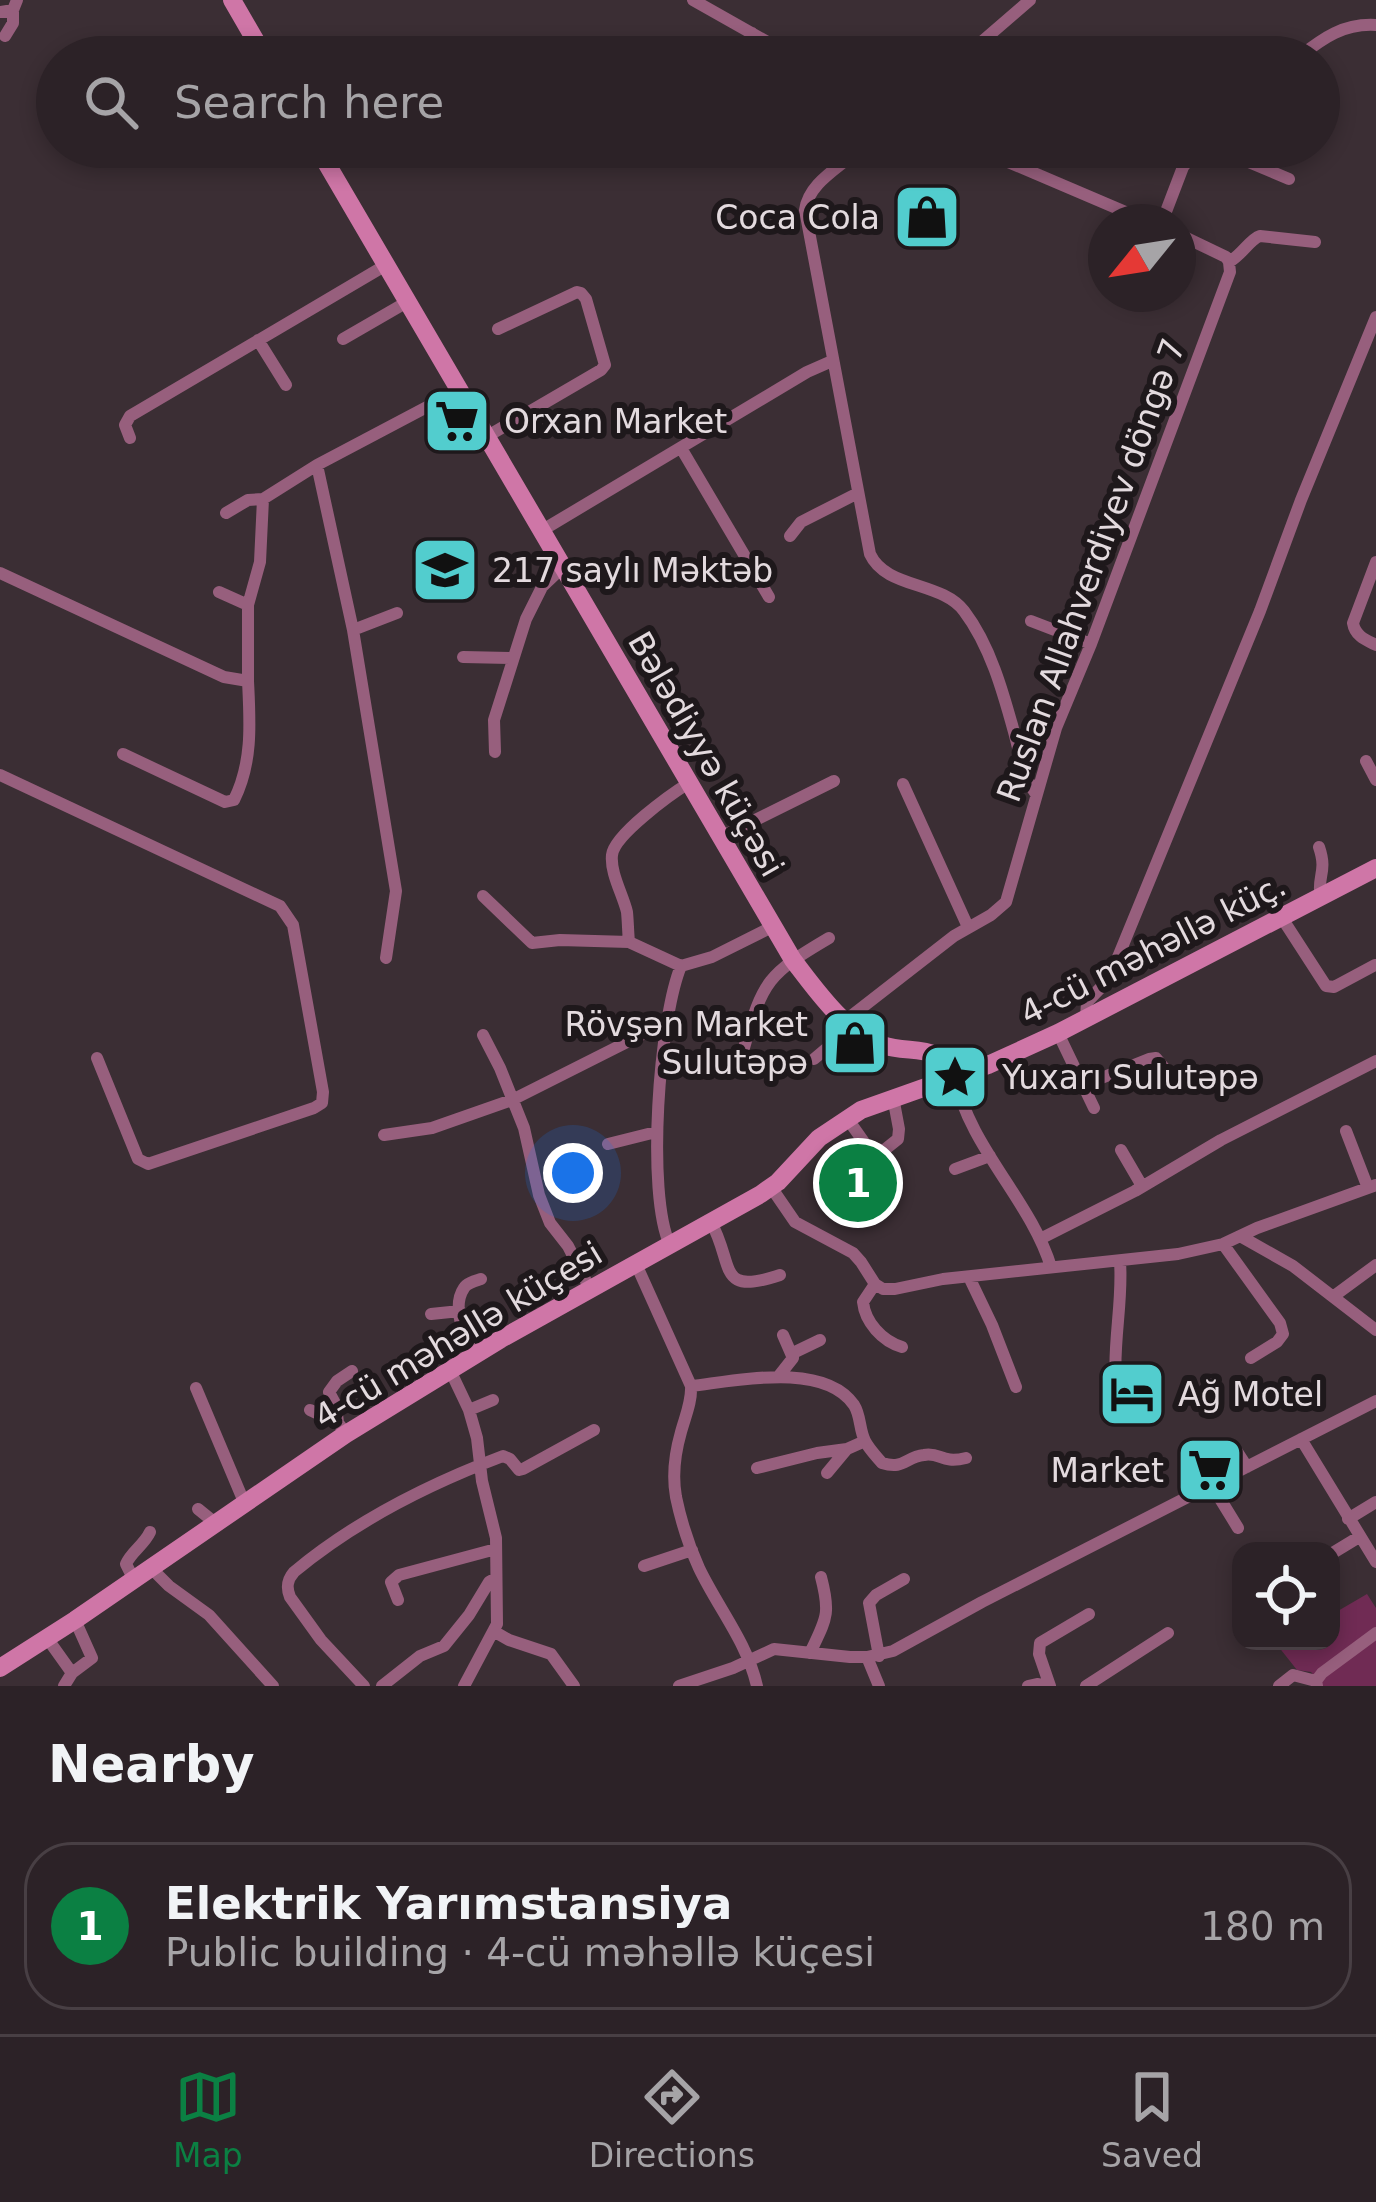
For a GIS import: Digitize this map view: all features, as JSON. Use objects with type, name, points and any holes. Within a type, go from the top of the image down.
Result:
[{"type":"street","points":[[232,0],[253,36]]},
{"type":"street","points":[[693,0],[756,36]]},
{"type":"street","points":[[988,36],[1030,0]]},
{"type":"street","points":[[5,36],[13,23],[10,8]]},
{"type":"street","points":[[1329,36],[1349,26],[1376,25]]},
{"type":"street","name":"Bələdiyyə küçəsi","points":[[329,168],[793,959],[849,1023],[886,1046],[941,1057],[955,1077]]},
{"type":"street","points":[[834,168],[812,189],[805,210],[870,554],[879,568],[955,602],[974,627],[1004,699],[1026,778],[1036,794]]},
{"type":"street","points":[[1022,168],[1107,204]]},
{"type":"street","points":[[1169,204],[1183,168]]},
{"type":"street","points":[[1264,168],[1289,178]]},
{"type":"street","points":[[1196,243],[1229,262],[1260,236],[1315,242]]},
{"type":"street","name":"Ruslan Allahverdiyev döngə 7","points":[[814,1059],[849,1023],[1006,902],[1056,728],[1230,272],[1229,262]]},
{"type":"street","points":[[130,438],[125,425],[130,416],[386,265]]},
{"type":"street","points":[[486,437],[605,364],[581,292],[498,328]]},
{"type":"street","points":[[343,339],[407,302]]},
{"type":"street","points":[[1086,1018],[1087,1002],[1109,979],[1376,316]]},
{"type":"street","points":[[258,340],[286,386]]},
{"type":"street","points":[[541,531],[807,371],[832,361]]},
{"type":"street","points":[[226,513],[248,500],[263,500],[317,465],[459,390]]},
{"type":"street","points":[[681,448],[769,597]]},
{"type":"street","points":[[317,465],[353,630],[396,891],[386,958]]},
{"type":"street","points":[[790,536],[801,521],[858,493]]},
{"type":"street","points":[[123,754],[225,802],[234,800],[249,749],[248,604],[262,548],[263,500]]},
{"type":"street","points":[[1376,562],[1353,623],[1360,636],[1376,645]]},
{"type":"street","points":[[495,752],[494,720],[534,600],[562,568]]},
{"type":"street","points":[[0,573],[224,676],[248,681]]},
{"type":"street","points":[[219,592],[248,604]]},
{"type":"street","points":[[353,630],[397,613]]},
{"type":"street","points":[[1031,621],[1091,644]]},
{"type":"street","points":[[463,657],[513,658]]},
{"type":"street","points":[[1366,761],[1376,780]]},
{"type":"street","points":[[0,775],[280,906],[293,925],[322,1103],[148,1164],[138,1159],[97,1058]]},
{"type":"street","points":[[721,837],[834,781]]},
{"type":"street","points":[[629,942],[612,852],[618,841],[689,783]]},
{"type":"street","points":[[903,784],[968,927]]},
{"type":"street","points":[[1319,847],[1324,862],[1321,898]]},
{"type":"street","name":"4-cü məhəllə küç.","points":[[955,1077],[1058,1033],[1376,868]]},
{"type":"street","points":[[483,896],[532,943],[629,942],[681,966],[712,957],[772,927]]},
{"type":"street","points":[[1282,918],[1326,986],[1375,965]]},
{"type":"street","points":[[744,1048],[763,989],[793,959],[830,938]]},
{"type":"street","points":[[670,1245],[661,1222],[656,1132],[668,1024],[681,966]]},
{"type":"street","points":[[384,1135],[432,1128],[512,1100],[668,1024]]},
{"type":"street","points":[[1058,1033],[1094,1108]]},
{"type":"street","points":[[483,1035],[524,1128],[545,1209],[590,1289]]},
{"type":"street","points":[[1084,1085],[1156,1058],[1169,1074]]},
{"type":"street","points":[[1040,1239],[1376,1061]]},
{"type":"street","points":[[955,1077],[990,1156],[1052,1267]]},
{"type":"street","name":"4-cü məhəllə küçesi","points":[[0,1668],[152,1568],[342,1429],[771,1187],[819,1138],[848,1118],[955,1077]]},
{"type":"street","points":[[848,1118],[866,1145],[883,1151],[898,1139],[893,1097]]},
{"type":"street","points":[[771,1187],[795,1222],[853,1253],[874,1284],[895,1289],[943,1279],[1159,1257],[1223,1244],[1372,1186],[1346,1131]]},
{"type":"street","points":[[608,1144],[656,1132]]},
{"type":"street","points":[[1121,1150],[1142,1186]]},
{"type":"street","points":[[955,1169],[990,1156]]},
{"type":"street","points":[[711,1222],[733,1278],[756,1283],[780,1275]]},
{"type":"street","points":[[1240,1236],[1292,1266],[1376,1330]]},
{"type":"street","points":[[1223,1244],[1280,1323],[1282,1334],[1277,1342],[1251,1358]]},
{"type":"street","points":[[1120,1262],[1115,1382],[1124,1418]]},
{"type":"street","points":[[636,1264],[692,1386],[674,1484],[692,1550],[730,1621],[757,1686]]},
{"type":"street","points":[[1334,1296],[1376,1265]]},
{"type":"street","points":[[969,1277],[1016,1387]]},
{"type":"street","points":[[474,1355],[463,1334],[460,1311],[466,1285],[481,1280]]},
{"type":"street","points":[[874,1284],[863,1302],[866,1315],[882,1338],[902,1348]]},
{"type":"street","points":[[431,1314],[460,1311]]},
{"type":"street","points":[[778,1377],[793,1358],[783,1335]]},
{"type":"street","points":[[793,1353],[820,1340]]},
{"type":"street","points":[[449,1370],[477,1438],[496,1549],[495,1632],[464,1686]]},
{"type":"street","points":[[342,1429],[329,1392],[352,1371]]},
{"type":"street","points":[[692,1386],[752,1377],[822,1383],[844,1394],[860,1417],[865,1441],[882,1463],[898,1466],[930,1454],[946,1461],[966,1457]]},
{"type":"street","points":[[196,1388],[244,1502]]},
{"type":"street","points":[[469,1410],[493,1400]]},
{"type":"street","points":[[679,1686],[779,1648],[873,1656],[926,1634],[1376,1401]]},
{"type":"street","points":[[310,1411],[342,1429]]},
{"type":"street","points":[[364,1686],[308,1623],[290,1597],[288,1579],[313,1556],[390,1508],[503,1456],[523,1469],[594,1430]]},
{"type":"street","points":[[930,1454],[933,1437]]},
{"type":"street","points":[[1301,1439],[1376,1562]]},
{"type":"street","points":[[757,1468],[848,1449],[865,1441]]},
{"type":"street","points":[[827,1473],[848,1449]]},
{"type":"street","points":[[1236,1450],[1246,1467]]},
{"type":"street","points":[[1211,1484],[1238,1528]]},
{"type":"street","points":[[1348,1519],[1376,1502]]},
{"type":"street","points":[[198,1509],[214,1522]]},
{"type":"street","points":[[134,1580],[127,1560],[150,1532]]},
{"type":"street","points":[[1340,1549],[1359,1538]]},
{"type":"street","points":[[398,1600],[392,1582],[399,1575],[496,1549]]},
{"type":"street","points":[[644,1566],[692,1550]]},
{"type":"street","points":[[152,1568],[209,1615],[273,1686]]},
{"type":"street","points":[[810,1653],[827,1617],[821,1577]]},
{"type":"street","points":[[382,1686],[420,1656],[444,1646],[496,1578]]},
{"type":"street","points":[[879,1686],[869,1603],[904,1579]]},
{"type":"street","points":[[730,1621],[742,1611]]},
{"type":"street","points":[[1028,1686],[1050,1686],[1040,1643],[1089,1614]]},
{"type":"street","points":[[46,1639],[68,1680],[92,1658],[75,1620]]},
{"type":"street","points":[[495,1632],[551,1654],[574,1686]]},
{"type":"street","points":[[1279,1686],[1293,1676],[1317,1684],[1322,1673],[1376,1633]]},
{"type":"street","points":[[1087,1686],[1168,1634]]},
{"type":"shaded area","points":[[1367,1594],[1376,1608],[1376,1686],[1323,1686],[1311,1672],[1297,1670],[1281,1650],[1340,1650],[1340,1610]]},
{"type":"place","name":"Coca Cola","points":[[927,217]]},
{"type":"place","name":"Orxan Market","points":[[457,421]]},
{"type":"place","name":"217 saylı Məktəb","points":[[445,570]]},
{"type":"place","name":"Rövşən Market Sulutəpə","points":[[855,1043]]},
{"type":"place","name":"Yuxarı Sulutəpə","points":[[955,1077]]},
{"type":"place","name":"Elektrik Yarımstansiya","points":[[858,1183]]},
{"type":"place","name":"Ağ Motel","points":[[1132,1394]]},
{"type":"place","name":"Market","points":[[1210,1470]]}]
